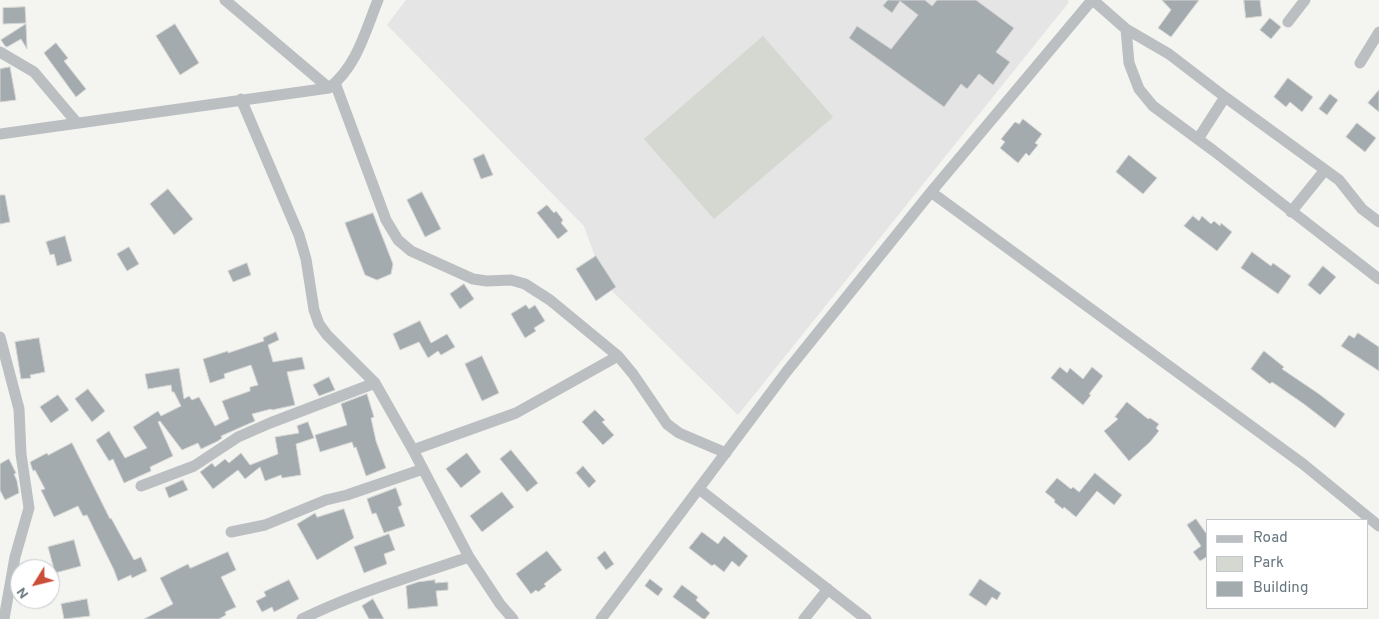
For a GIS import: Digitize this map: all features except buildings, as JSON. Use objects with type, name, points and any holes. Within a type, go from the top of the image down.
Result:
[{"type":"street","points":[[225,0],[332,86],[386,220],[398,240],[411,251],[473,279],[487,281],[511,280],[525,284],[550,300],[618,356],[633,374],[667,424],[679,433],[726,453]]},
{"type":"street","points":[[0,134],[332,86],[341,79],[353,62],[378,0]]},
{"type":"street","points":[[601,619],[787,371],[932,192],[1092,0],[1126,29],[1169,54],[1224,97],[1339,180],[1362,209],[1379,222]]},
{"type":"street","points":[[1288,22],[1305,0]]},
{"type":"street","points":[[1126,29],[1129,63],[1139,89],[1153,106],[1379,279]]},
{"type":"street","points":[[1360,63],[1379,32]]},
{"type":"street","points":[[0,52],[34,72],[77,123]]},
{"type":"street","points":[[1198,140],[1224,97]]},
{"type":"street","points":[[241,99],[299,235],[306,259],[314,310],[319,324],[327,335],[375,384],[413,450],[469,557],[500,604],[513,619]]},
{"type":"street","points":[[1291,212],[1325,170]]},
{"type":"street","points":[[932,192],[1303,464],[1379,526]]},
{"type":"street","points":[[0,337],[19,409],[21,454],[29,508],[15,557],[4,619]]},
{"type":"street","points":[[413,450],[516,413],[618,356]]},
{"type":"street","points":[[141,486],[194,466],[254,430],[375,384]]},
{"type":"street","points":[[231,532],[265,524],[326,500],[347,495],[423,469]]},
{"type":"street","points":[[699,489],[866,619]]},
{"type":"street","points":[[302,619],[325,607],[469,557]]},
{"type":"street","points":[[804,619],[828,589]]},
{"type":"shaded area","points":[[406,0],[1067,0],[1069,2],[738,415],[605,284],[584,226],[387,25]]},
{"type":"green space","points":[[763,36],[833,117],[714,219],[644,139]]}]
